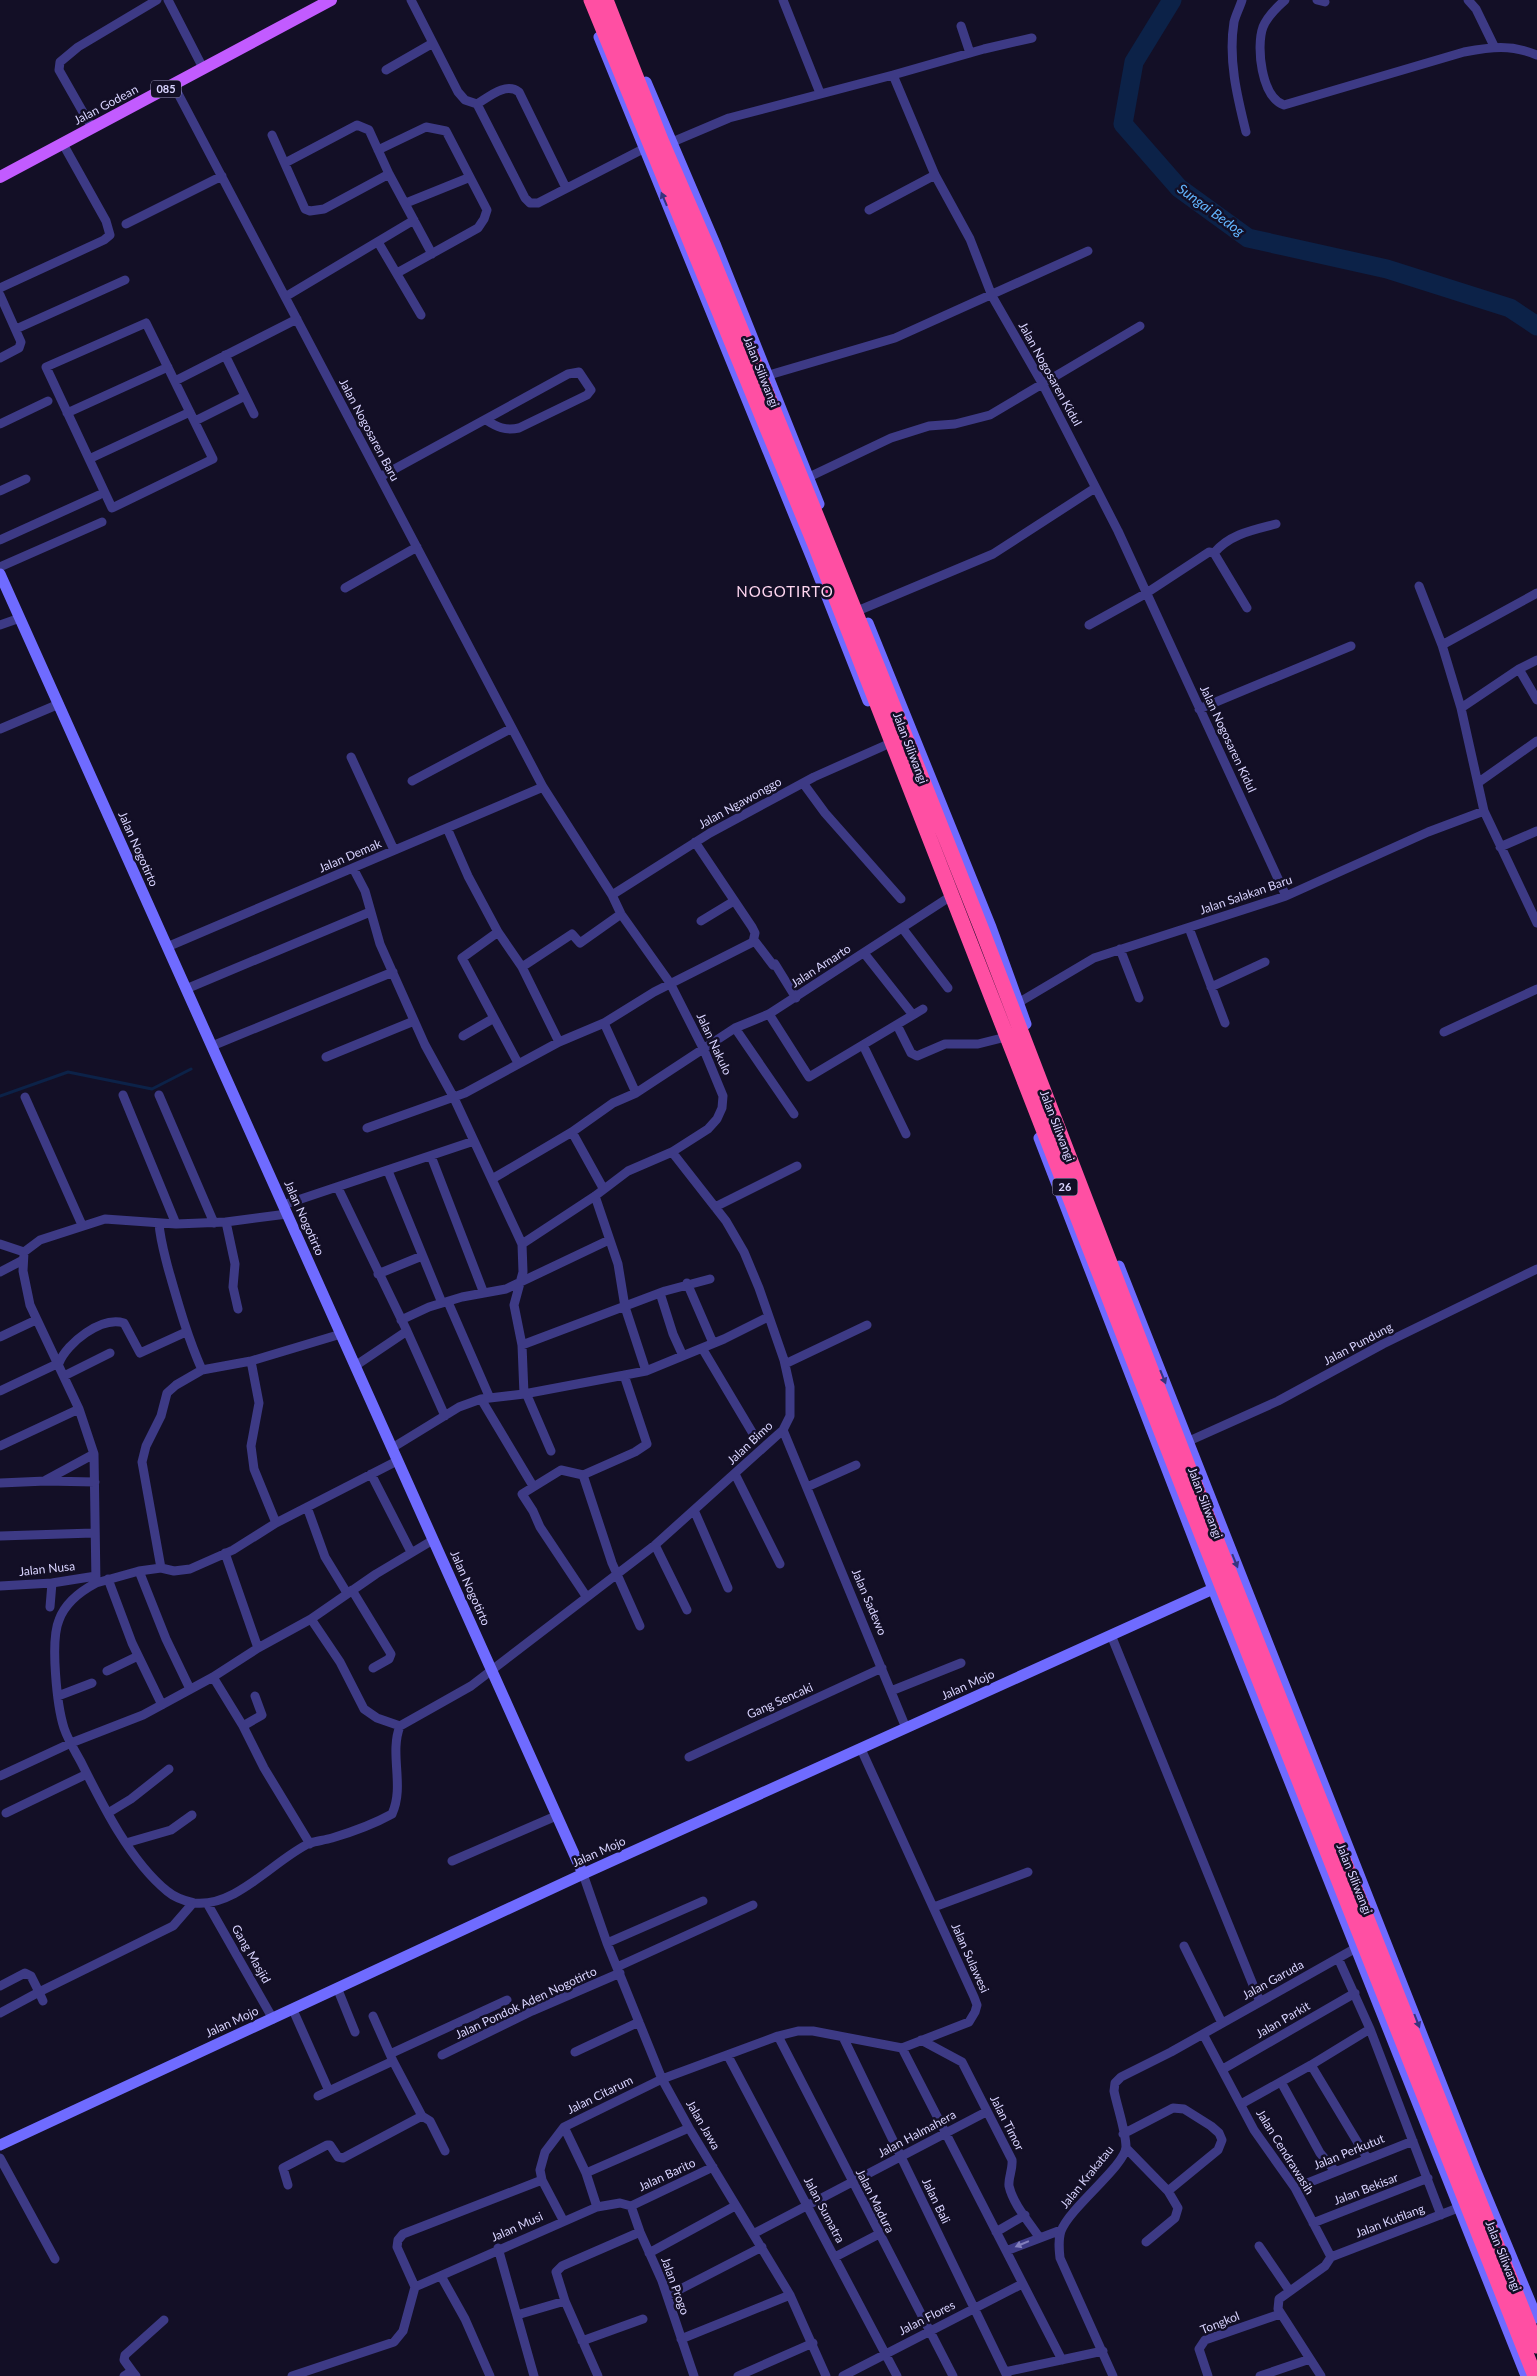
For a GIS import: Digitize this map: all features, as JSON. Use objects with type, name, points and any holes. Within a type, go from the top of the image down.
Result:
[{"type":"highway","name":"Jalan Siliwangi","points":[[600,3],[712,258],[872,673],[1185,1505],[1368,1966],[1414,2055]]},
{"type":"highway","name":"Jalan Siliwangi","points":[[872,673],[986,928],[1219,1535],[1381,1939],[1414,2055],[1425,2084],[1537,2346]]},
{"type":"highway","name":"Jalan Siliwangi","points":[[1425,2084],[1458,2199],[1535,2376]]},
{"type":"main road","name":"Jalan Godean","points":[[0,177],[331,0]]},
{"type":"street","points":[[92,128],[59,70],[60,62],[78,47],[157,0]]},
{"type":"street","points":[[168,0],[203,68]]},
{"type":"street","points":[[411,0],[458,92],[465,100],[477,104],[525,198],[530,203],[538,203],[643,149]]},
{"type":"street","points":[[783,0],[820,93]]},
{"type":"street","points":[[1242,0],[1235,19],[1232,41],[1234,87],[1246,132]]},
{"type":"street","points":[[1285,0],[1268,18],[1261,37],[1264,77],[1274,98],[1281,105],[1289,105],[1464,52],[1494,46],[1523,49],[1537,55]]},
{"type":"street","points":[[1468,0],[1476,9],[1494,46]]},
{"type":"street","points":[[872,673],[812,559],[643,149],[593,20],[600,3],[615,8],[670,143],[716,246],[862,609],[886,745],[948,898],[1058,1189],[1185,1505],[1213,1589],[1356,1948],[1368,1966],[1526,2376]]},
{"type":"street","points":[[961,26],[970,53]]},
{"type":"street","points":[[670,143],[729,118],[1032,38]]},
{"type":"street","points":[[386,70],[433,43]]},
{"type":"street","name":"Jalan Nogosaren Kidul","points":[[893,75],[935,175],[970,239],[992,296],[1042,383],[1118,532],[1286,896]]},
{"type":"street","name":"Jalan Nogosaren Baru","points":[[174,84],[543,787]]},
{"type":"street","points":[[477,104],[506,88],[514,88],[519,92],[566,188]]},
{"type":"street","points":[[285,163],[357,125],[370,130],[389,174],[432,254]]},
{"type":"street","points":[[378,150],[426,128],[446,131],[468,178],[487,210],[478,228],[398,274]]},
{"type":"street","points":[[272,135],[306,209],[310,211],[324,209],[389,174]]},
{"type":"street","points":[[0,288],[104,240],[110,234],[106,221],[63,144]]},
{"type":"street","points":[[869,210],[935,175]]},
{"type":"street","points":[[126,224],[222,176]]},
{"type":"street","points":[[406,204],[468,178]]},
{"type":"street","points":[[285,297],[414,220]]},
{"type":"street","points":[[378,242],[421,315]]},
{"type":"street","points":[[769,376],[848,350],[895,338],[992,296],[1088,251]]},
{"type":"street","points":[[16,329],[125,280]]},
{"type":"street","points":[[0,295],[16,329],[21,346],[14,352],[0,358]]},
{"type":"street","points":[[175,381],[297,318]]},
{"type":"street","points":[[146,322],[168,367],[213,459],[112,508],[46,367],[146,322]]},
{"type":"street","points":[[809,476],[891,438],[929,426],[955,424],[990,415],[1140,326]]},
{"type":"street","points":[[225,355],[254,414]]},
{"type":"street","points":[[67,413],[168,367]]},
{"type":"street","points":[[380,477],[575,371],[579,372],[591,390],[587,395],[519,428],[504,429],[486,420]]},
{"type":"street","points":[[195,421],[245,396]]},
{"type":"street","points":[[0,424],[48,401]]},
{"type":"street","points":[[89,459],[190,412]]},
{"type":"street","points":[[0,491],[26,479]]},
{"type":"street","points":[[862,609],[993,554],[1095,488]]},
{"type":"street","points":[[0,540],[99,495]]},
{"type":"street","points":[[0,567],[102,522]]},
{"type":"street","points":[[1089,625],[1146,594],[1206,554],[1214,552],[1226,541],[1238,535],[1276,524]]},
{"type":"street","points":[[345,588],[417,547]]},
{"type":"street","points":[[1214,552],[1247,608]]},
{"type":"street","name":"Jalan Nogotirto","points":[[0,574],[583,1874]]},
{"type":"street","points":[[1419,586],[1442,645],[1461,708],[1484,811],[1537,923]]},
{"type":"street","points":[[1442,645],[1537,593]]},
{"type":"street","points":[[0,625],[20,618]]},
{"type":"street","points":[[1199,709],[1351,646]]},
{"type":"street","points":[[1461,708],[1519,669],[1537,660]]},
{"type":"street","points":[[1519,669],[1537,700]]},
{"type":"street","points":[[0,730],[58,704]]},
{"type":"street","points":[[412,781],[512,728]]},
{"type":"street","points":[[1479,782],[1537,740]]},
{"type":"street","name":"Jalan Ngawonggo","points":[[612,895],[695,842],[803,783],[886,745]]},
{"type":"street","points":[[351,757],[394,850]]},
{"type":"street","points":[[803,783],[825,813],[902,900]]},
{"type":"street","name":"Jalan Demak","points":[[167,947],[543,787]]},
{"type":"street","name":"Jalan Nakulo","points":[[522,1244],[595,1196],[603,1188],[628,1171],[672,1152],[708,1128],[717,1119],[722,1108],[723,1096],[704,1050],[670,983],[621,914],[612,895],[543,787]]},
{"type":"street","name":"Jalan Salakan Baru","points":[[1018,1003],[1094,958],[1286,896],[1428,832],[1484,811]]},
{"type":"street","points":[[447,828],[468,876],[498,932],[522,967],[559,1042]]},
{"type":"street","points":[[1500,847],[1537,831]]},
{"type":"street","points":[[367,1128],[411,1111],[454,1098],[559,1042],[604,1023],[670,983],[749,946],[754,940],[755,933],[695,842]]},
{"type":"street","points":[[353,868],[365,890],[374,927],[414,1021],[454,1098],[522,1244],[523,1272],[518,1284],[514,1305],[522,1346],[525,1393],[551,1451]]},
{"type":"street","name":"Jalan Amarto","points":[[492,1179],[572,1132],[613,1103],[636,1093],[735,1028],[769,1014],[796,998],[948,898]]},
{"type":"street","points":[[701,921],[734,901]]},
{"type":"street","points":[[186,989],[370,912]]},
{"type":"street","points":[[522,967],[572,934],[580,943],[621,914]]},
{"type":"street","points":[[986,928],[1018,1003],[1065,1131],[1189,1441],[1219,1535]]},
{"type":"street","points":[[1189,928],[1225,1023]]},
{"type":"street","points":[[903,929],[948,988]]},
{"type":"street","points":[[498,932],[462,958],[518,1063]]},
{"type":"street","points":[[754,940],[760,945],[773,965],[775,964],[796,998]]},
{"type":"street","points":[[1120,949],[1139,998]]},
{"type":"street","points":[[864,953],[913,1015]]},
{"type":"street","points":[[1211,987],[1265,962]]},
{"type":"street","points":[[212,1046],[393,972]]},
{"type":"street","points":[[1444,1032],[1537,990]]},
{"type":"street","points":[[769,1014],[807,1076],[818,1073],[923,1009]]},
{"type":"street","points":[[463,1036],[494,1018]]},
{"type":"street","points":[[326,1057],[414,1021]]},
{"type":"street","points":[[604,1023],[636,1093]]},
{"type":"street","points":[[896,1025],[912,1053],[917,1056],[944,1044],[978,1044],[1002,1038]]},
{"type":"street","points":[[735,1028],[794,1114]]},
{"type":"street","points":[[863,1045],[906,1134]]},
{"type":"street","points":[[123,1095],[176,1224]]},
{"type":"street","points":[[158,1095],[214,1223]]},
{"type":"street","points":[[25,1097],[82,1225]]},
{"type":"street","points":[[572,1132],[603,1188]]},
{"type":"street","points":[[0,1272],[24,1256],[40,1240],[82,1225],[116,1218],[176,1224],[226,1222],[285,1209],[338,1188],[474,1141]]},
{"type":"street","name":"Jalan Bimo","points":[[400,1726],[454,1696],[492,1670],[586,1596],[655,1545],[783,1430],[790,1416],[790,1387],[785,1364],[768,1317],[766,1306],[744,1252],[715,1207],[672,1152]]},
{"type":"street","points":[[430,1156],[483,1291]]},
{"type":"street","points":[[715,1207],[797,1166]]},
{"type":"street","points":[[388,1171],[422,1256],[445,1303],[484,1398],[533,1486]]},
{"type":"street","points":[[338,1188],[407,1331],[445,1416]]},
{"type":"street","points":[[595,1196],[618,1264],[625,1307],[646,1371]]},
{"type":"street","points":[[226,1222],[235,1264],[233,1287],[238,1309]]},
{"type":"street","points":[[159,1223],[160,1241],[186,1332],[202,1370]]},
{"type":"street","points":[[401,1320],[483,1291],[500,1291],[609,1240]]},
{"type":"street","points":[[0,1244],[24,1256]]},
{"type":"street","points":[[24,1256],[23,1271],[36,1320],[59,1363],[79,1409],[94,1454],[96,1579]]},
{"type":"street","points":[[378,1274],[422,1256]]},
{"type":"street","name":"Jalan Pundung","points":[[1189,1441],[1278,1401],[1383,1344],[1537,1269]]},
{"type":"street","points":[[522,1346],[687,1283],[710,1279]]},
{"type":"street","points":[[687,1283],[713,1343]]},
{"type":"street","points":[[660,1293],[673,1334],[684,1356]]},
{"type":"street","points":[[392,1448],[445,1416],[484,1398],[525,1393],[646,1371],[684,1356],[768,1317]]},
{"type":"street","points":[[0,1337],[36,1320]]},
{"type":"street","points":[[0,1391],[59,1363],[63,1352],[68,1347],[101,1324],[124,1323],[140,1353],[186,1332]]},
{"type":"street","points":[[785,1364],[867,1325]]},
{"type":"street","points":[[355,1366],[407,1331]]},
{"type":"street","points":[[161,1568],[142,1462],[146,1446],[161,1416],[167,1394],[176,1385],[202,1370],[251,1361],[341,1334]]},
{"type":"street","points":[[702,1348],[752,1432]]},
{"type":"street","points":[[64,1376],[110,1354]]},
{"type":"street","points":[[251,1361],[259,1404],[251,1446],[254,1469],[276,1523]]},
{"type":"street","points":[[586,1596],[540,1527],[534,1511],[522,1494],[561,1470],[583,1475],[645,1447],[647,1444],[624,1374]]},
{"type":"street","points":[[0,1446],[79,1409]]},
{"type":"street","name":"Jalan Sadewo","points":[[783,1430],[906,1728]]},
{"type":"street","points":[[46,1480],[94,1454]]},
{"type":"street","points":[[311,1619],[340,1662],[364,1708],[377,1718],[400,1726],[397,1751],[397,1790],[392,1814],[348,1833],[310,1844],[233,1894],[207,1903],[193,1903],[180,1898],[166,1890],[126,1843],[71,1743],[60,1716],[55,1634],[58,1621],[71,1602],[96,1579],[108,1579],[139,1571],[161,1568],[174,1571],[190,1569],[225,1553],[276,1523],[397,1461]]},
{"type":"street","points":[[807,1487],[856,1465]]},
{"type":"street","points":[[371,1474],[411,1552]]},
{"type":"street","points":[[735,1474],[780,1564]]},
{"type":"street","points":[[583,1475],[616,1573],[640,1626]]},
{"type":"street","points":[[0,1484],[46,1480],[95,1482]]},
{"type":"street","points":[[307,1507],[325,1557],[391,1654],[389,1659],[373,1668]]},
{"type":"street","points":[[694,1510],[728,1588]]},
{"type":"street","points":[[0,1536],[94,1533]]},
{"type":"street","points":[[0,1776],[71,1743],[143,1715],[162,1705],[311,1619],[411,1552],[433,1540]]},
{"type":"street","points":[[655,1545],[687,1610]]},
{"type":"street","points":[[225,1553],[258,1648]]},
{"type":"street","points":[[139,1571],[166,1639],[190,1689]]},
{"type":"street","name":"Jalan Nusa","points":[[0,1586],[96,1579]]},
{"type":"street","points":[[108,1579],[138,1656],[162,1705]]},
{"type":"street","points":[[50,1607],[52,1583]]},
{"type":"street","name":"Jalan Mojo","points":[[0,2145],[338,1990],[583,1874],[1213,1589]]},
{"type":"street","points":[[1111,1635],[1260,2002]]},
{"type":"street","points":[[108,1671],[138,1656]]},
{"type":"street","points":[[891,1691],[961,1663]]},
{"type":"street","name":"Gang Sencaki","points":[[689,1757],[882,1668]]},
{"type":"street","points":[[213,1677],[243,1726],[264,1768],[310,1844]]},
{"type":"street","points":[[58,1696],[92,1683]]},
{"type":"street","points":[[243,1726],[262,1715],[255,1696]]},
{"type":"street","name":"Jalan Sulawesi","points":[[861,1749],[977,2005],[969,2022],[902,2048]]},
{"type":"street","points":[[108,1813],[131,1799],[169,1768]]},
{"type":"street","points":[[6,1812],[87,1774]]},
{"type":"street","points":[[126,1843],[166,1833],[192,1815]]},
{"type":"street","points":[[452,1861],[556,1816]]},
{"type":"street","points":[[934,1907],[1028,1872]]},
{"type":"street","name":"Jalan Jawa","points":[[583,1874],[607,1943],[662,2079],[712,2167],[790,2295],[826,2376]]},
{"type":"street","points":[[607,1943],[703,1901]]},
{"type":"street","points":[[0,2013],[41,1996],[173,1926],[193,1903]]},
{"type":"street","name":"Gang Masjid","points":[[207,1903],[272,2019]]},
{"type":"street","name":"Jalan Pondok Aden Nogotirto","points":[[442,2055],[753,1905]]},
{"type":"street","points":[[1381,1939],[1475,2169],[1533,2296],[1537,2318]]},
{"type":"street","points":[[1184,1946],[1222,2023]]},
{"type":"street","name":"Jalan Garuda","points":[[1203,2034],[1356,1948]]},
{"type":"street","points":[[1338,1958],[1370,2029],[1441,2215]]},
{"type":"street","points":[[0,1986],[26,1973],[31,1976],[41,1996]]},
{"type":"street","points":[[338,1990],[355,2032]]},
{"type":"street","name":"Jalan Parkit","points":[[1223,2069],[1355,1993]]},
{"type":"street","points":[[318,2096],[507,2000]]},
{"type":"street","points":[[293,2010],[329,2091]]},
{"type":"street","points":[[373,2016],[422,2116],[430,2121],[446,2151]]},
{"type":"street","points":[[575,2052],[639,2022]]},
{"type":"street","points":[[1241,2104],[1370,2029]]},
{"type":"street","points":[[662,2079],[778,2036],[813,2030],[902,2048],[1062,2360]]},
{"type":"street","name":"Jalan Cendrawasih","points":[[1203,2034],[1254,2130],[1295,2188],[1331,2257]]},
{"type":"street","name":"Jalan Krakatau","points":[[1061,2230],[1082,2201],[1121,2158],[1126,2148],[1114,2082],[1203,2034]]},
{"type":"street","name":"Jalan Madura","points":[[778,2036],[952,2376]]},
{"type":"street","name":"Jalan Bali","points":[[842,2037],[1006,2374]]},
{"type":"street","name":"Jalan Timor","points":[[921,2040],[962,2062],[1012,2160],[1013,2167],[1009,2184],[1012,2195],[1039,2237]]},
{"type":"street","name":"Jalan Sumatra","points":[[728,2056],[897,2376]]},
{"type":"street","points":[[1311,2065],[1367,2158]]},
{"type":"street","name":"Jalan Citarum","points":[[542,2180],[540,2170],[545,2152],[564,2127],[662,2079]]},
{"type":"street","points":[[1281,2082],[1320,2153],[1335,2171]]},
{"type":"street","points":[[1123,2134],[1173,2108],[1184,2109],[1219,2133],[1222,2140],[1218,2150],[1168,2191]]},
{"type":"street","name":"Jalan Halmahera","points":[[753,2234],[986,2112]]},
{"type":"street","points":[[288,2185],[283,2168],[290,2163],[328,2145],[338,2157],[342,2158],[422,2116]]},
{"type":"street","points":[[564,2127],[586,2173],[597,2207]]},
{"type":"street","points":[[586,2173],[689,2128]]},
{"type":"street","name":"Jalan Perkutut","points":[[1295,2188],[1413,2141]]},
{"type":"street","points":[[1126,2148],[1168,2191],[1177,2203],[1178,2214],[1146,2242]]},
{"type":"street","points":[[0,2158],[56,2259]]},
{"type":"street","name":"Jalan Barito","points":[[631,2206],[712,2167]]},
{"type":"street","name":"Jalan Bekisar","points":[[1314,2223],[1428,2178]]},
{"type":"street","points":[[292,2376],[397,2340],[403,2331],[415,2287],[397,2247],[398,2240],[403,2234],[542,2180],[563,2220]]},
{"type":"street","name":"Jalan Kutilang","points":[[1331,2257],[1441,2215],[1458,2199]]},
{"type":"street","name":"Jalan Musi","points":[[415,2287],[498,2248],[597,2207],[620,2203],[631,2206]]},
{"type":"street","name":"Jalan Progo","points":[[631,2206],[667,2296],[694,2376]]},
{"type":"street","points":[[649,2253],[736,2206]]},
{"type":"street","points":[[996,2232],[1025,2216]]},
{"type":"street","points":[[1006,2251],[1061,2230],[1060,2258],[1103,2351],[1110,2375]]},
{"type":"street","points":[[598,2376],[565,2302],[556,2275],[559,2267],[640,2232]]},
{"type":"street","points":[[835,2257],[878,2234]]},
{"type":"street","points":[[1259,2246],[1289,2290]]},
{"type":"street","points":[[667,2296],[762,2247]]},
{"type":"street","points":[[498,2248],[534,2376]]},
{"type":"street","points":[[1321,2376],[1280,2314],[1278,2299],[1325,2266],[1331,2257]]},
{"type":"street","points":[[441,2276],[465,2319],[490,2376]]},
{"type":"street","name":"Jalan Flores","points":[[843,2376],[1022,2284]]},
{"type":"street","points":[[681,2339],[790,2295]]},
{"type":"street","points":[[517,2315],[565,2302]]},
{"type":"street","name":"Tongkol","points":[[1208,2376],[1199,2349],[1205,2340],[1280,2314]]},
{"type":"street","points":[[582,2341],[643,2319]]},
{"type":"street","points":[[130,2374],[124,2360],[125,2355],[164,2320]]},
{"type":"street","points":[[738,2376],[812,2344]]},
{"type":"street","points":[[1006,2374],[1103,2351]]},
{"type":"street","points":[[1260,2376],[1310,2359]]},
{"type":"waterway","name":"Sungai Bedog","points":[[1172,0],[1134,62],[1123,124],[1179,188],[1248,238],[1387,269],[1510,308],[1537,326]]},
{"type":"waterway","points":[[0,1096],[68,1072],[152,1089],[191,1069]]},
{"type":"district","name":"NOGOTIRTO","points":[[785,592]]}]
